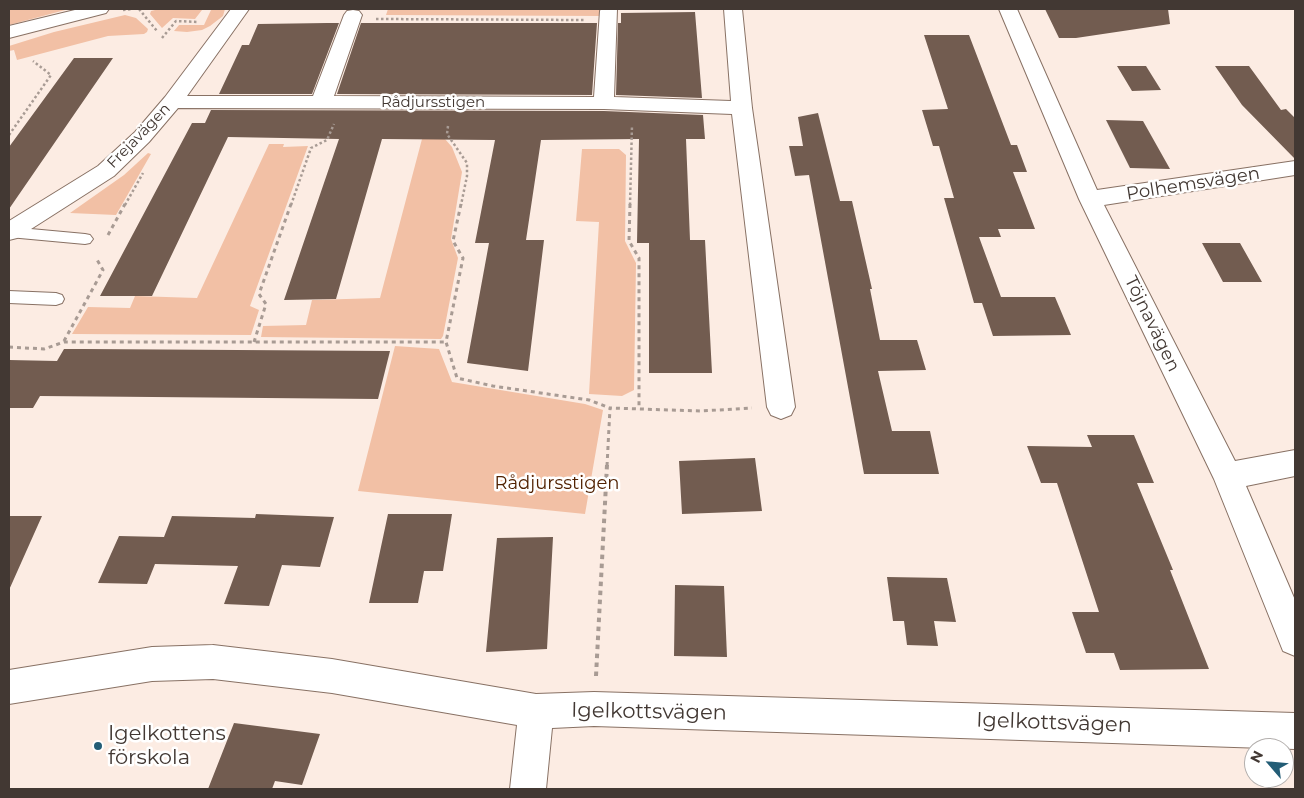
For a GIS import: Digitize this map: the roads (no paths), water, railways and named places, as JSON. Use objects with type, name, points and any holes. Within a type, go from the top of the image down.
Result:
[{"type":"street","points":[[9,32],[100,9]]},
{"type":"street","name":"Frejavägen","points":[[9,232],[106,171],[142,137],[172,102],[215,40],[240,9]]},
{"type":"street","points":[[732,9],[742,108],[780,407]]},
{"type":"street","name":"Töjnavägen","points":[[1008,9],[1090,199],[1227,476],[1295,639]]},
{"type":"street","points":[[604,103],[609,11]]},
{"type":"street","points":[[321,103],[362,17]]},
{"type":"street","name":"Rådjursstigen","points":[[172,102],[604,103],[742,108]]},
{"type":"street","name":"Polhemsvägen","points":[[1090,199],[1295,168]]},
{"type":"street","points":[[1227,476],[1295,463]]},
{"type":"street","name":"Igelkottsvägen","points":[[9,687],[152,664],[213,662],[332,676],[536,711],[594,709],[1295,731]]},
{"type":"street","points":[[528,789],[536,711]]},
{"type":"lane","points":[[9,232],[85,238]]},
{"type":"lane","points":[[9,297],[56,299]]},
{"type":"place","name":"Igelkottens förskola","points":[[98,746]]}]
